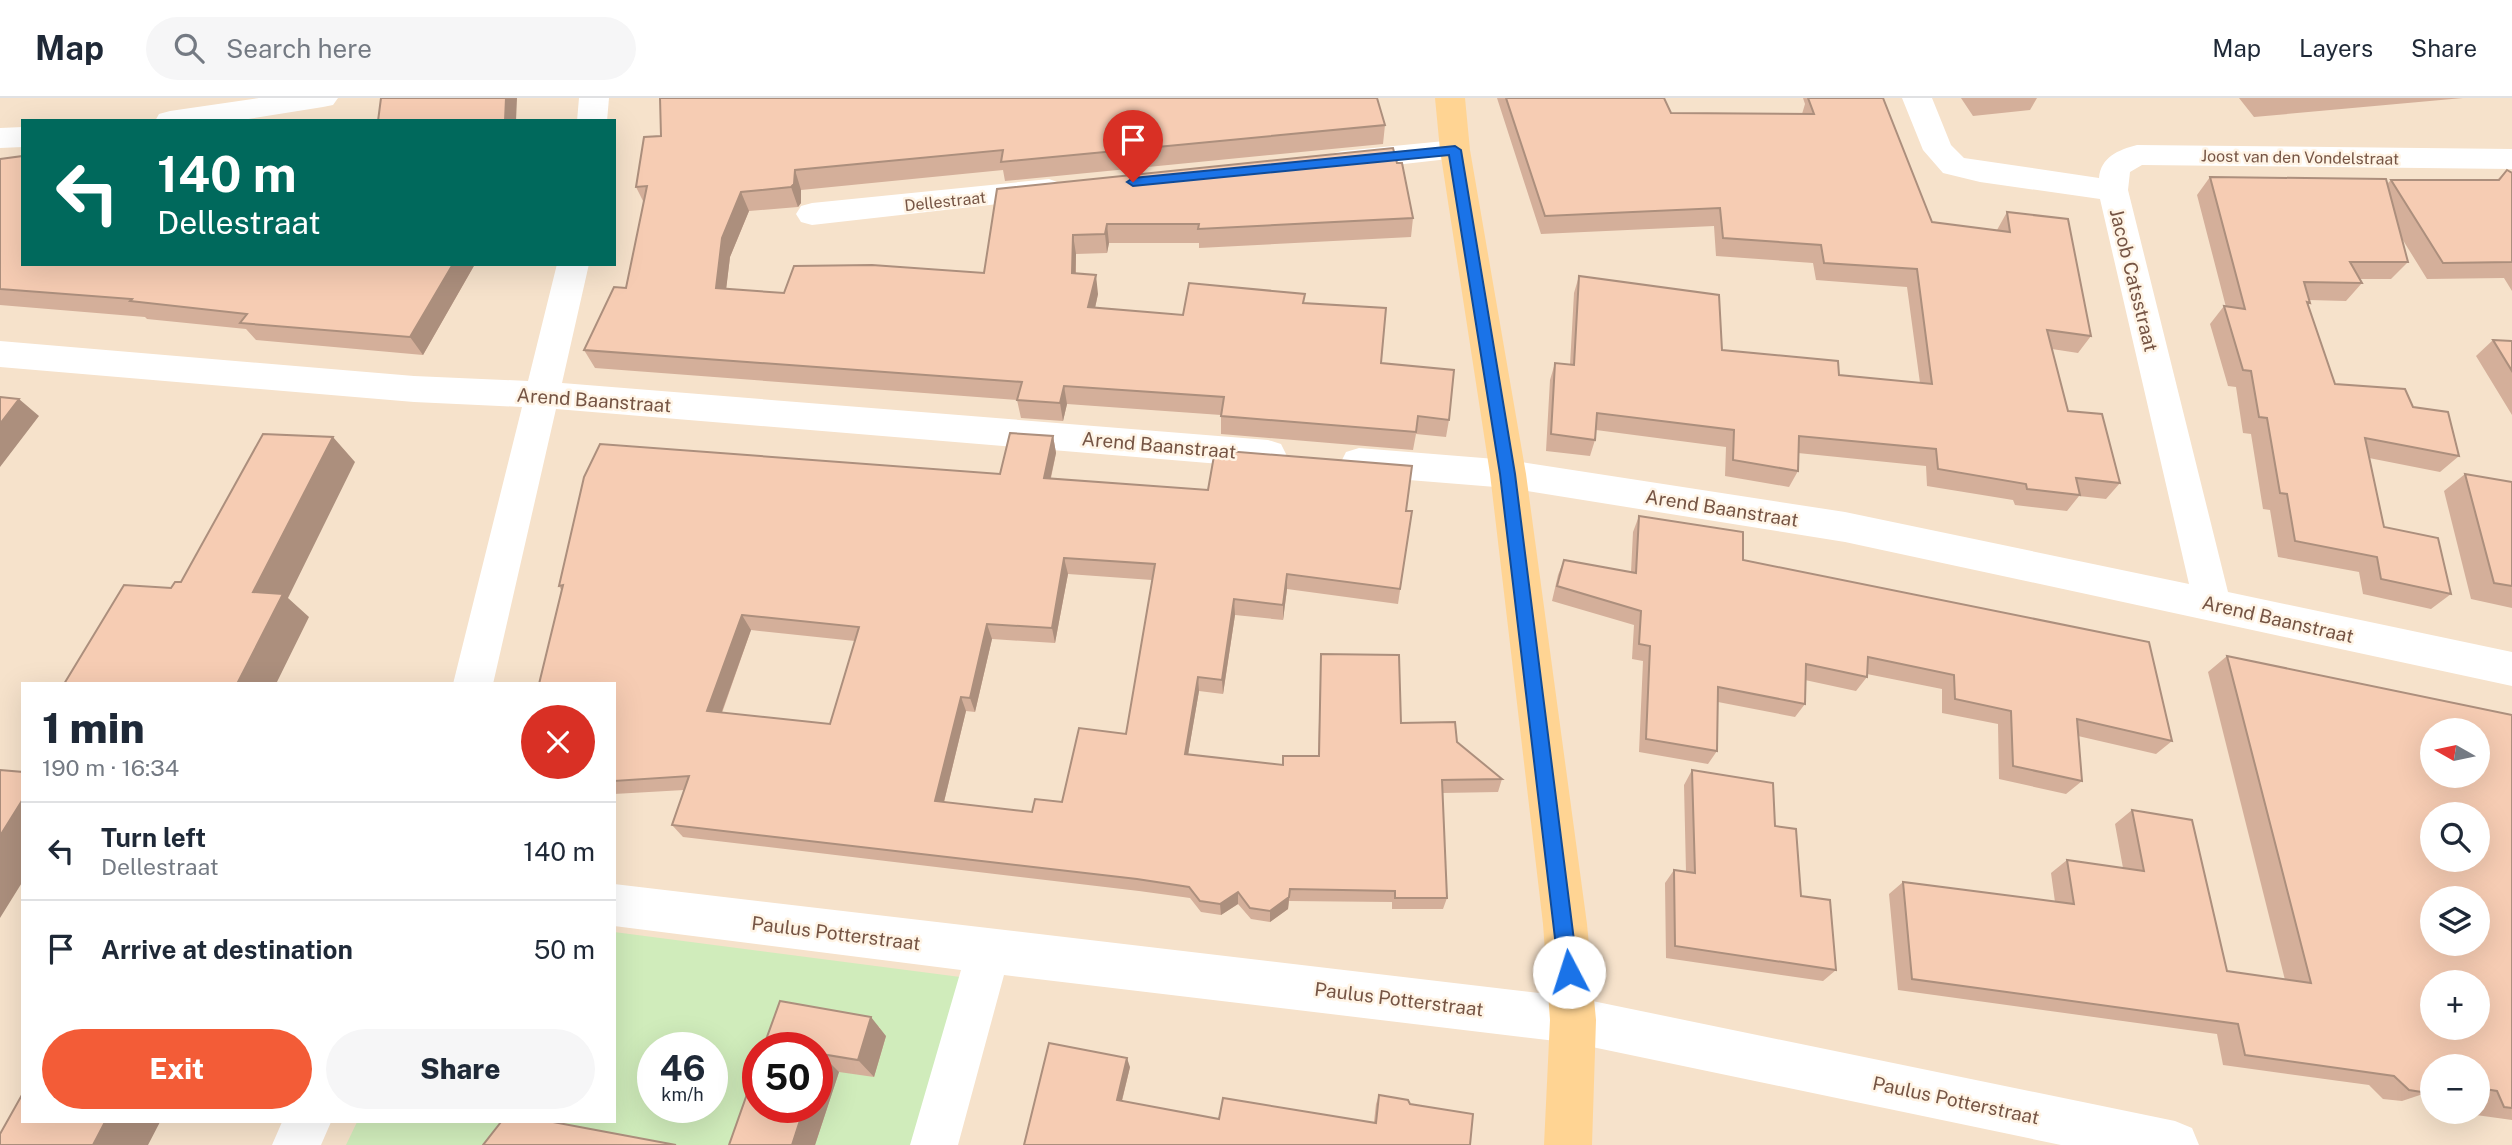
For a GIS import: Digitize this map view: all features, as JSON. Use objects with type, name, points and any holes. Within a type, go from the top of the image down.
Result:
[{"type":"main road","points":[[1450,98],[1455,150],[1508,474],[1565,924],[1573,1020],[1568,1145]]},
{"type":"street","points":[[183,119],[323,98]]},
{"type":"street","points":[[592,119],[594,98]]},
{"type":"street","name":"Jacob Catsstraat","points":[[1917,98],[1938,150],[1954,166],[2113,190],[2212,603]]},
{"type":"street","points":[[0,138],[21,137]]},
{"type":"street","points":[[1318,164],[1455,150]]},
{"type":"street","name":"Joost van den Vondelstraat","points":[[2113,190],[2115,167],[2137,155],[2512,159]]},
{"type":"street","name":"Dellestraat","points":[[812,214],[1072,188]]},
{"type":"street","points":[[473,682],[573,266]]},
{"type":"street","name":"Arend Baanstraat","points":[[0,354],[414,389],[542,395],[1508,474],[1845,527],[2512,668]]},
{"type":"street","name":"Paulus Potterstraat","points":[[616,905],[988,952],[1573,1020],[2175,1145]]},
{"type":"street","points":[[934,1145],[988,952]]},
{"type":"street","points":[[296,1145],[307,1123]]},
{"type":"shaded area","points":[[0,98],[2512,98],[2512,1145],[0,1145]]},
{"type":"green space","points":[[616,932],[968,978],[920,1145],[812,1145],[819,1123],[833,1123],[833,1079],[836,1070],[866,1072],[880,1027],[783,1014],[777,1032],[742,1032],[742,1123],[745,1123],[737,1145],[346,1145],[357,1123],[616,1123]]},
{"type":"building","points":[[381,98],[506,98],[505,119],[378,119]]},
{"type":"building","points":[[660,98],[1377,98],[1385,125],[1001,162],[1003,150],[795,170],[794,184],[791,187],[741,192],[722,238],[716,288],[784,293],[794,266],[872,265],[984,273],[997,189],[1393,148],[1397,163],[1402,163],[1413,218],[1198,229],[1199,224],[1107,224],[1105,234],[1073,235],[1072,273],[1096,275],[1088,307],[1183,315],[1189,283],[1305,294],[1303,303],[1386,308],[1381,363],[1454,370],[1449,420],[1418,416],[1416,432],[1221,416],[1224,397],[1064,386],[1060,403],[1017,400],[1022,382],[584,350],[614,287],[626,288],[647,186],[636,187],[644,137],[661,136]]},
{"type":"building","points":[[1506,98],[1664,98],[1671,113],[1814,114],[1808,98],[1883,98],[1932,222],[2010,232],[2007,212],[2068,219],[2091,336],[2047,330],[2068,411],[2102,414],[2120,483],[2076,478],[2080,495],[2027,489],[2026,484],[1938,469],[1936,449],[1799,436],[1798,471],[1733,460],[1734,430],[1597,413],[1595,440],[1551,434],[1555,363],[1574,365],[1579,276],[1719,295],[1722,350],[1838,361],[1839,375],[1932,384],[1917,269],[1824,263],[1821,245],[1723,238],[1720,208],[1545,216]]},
{"type":"building","points":[[21,156],[21,266],[452,266],[410,337],[240,323],[247,314],[130,301],[132,299],[0,289],[0,159]]},
{"type":"building","points":[[2507,170],[2512,173],[2512,262],[2443,263],[2391,180],[2499,180]]},
{"type":"building","points":[[2210,177],[2386,179],[2408,262],[2350,262],[2362,283],[2304,282],[2310,303],[2307,302],[2335,384],[2405,389],[2413,407],[2448,412],[2459,456],[2365,438],[2384,527],[2438,538],[2451,594],[2381,579],[2377,557],[2295,541],[2287,494],[2280,493],[2267,418],[2259,417],[2251,371],[2243,370],[2224,306],[2245,309]]},
{"type":"building","points":[[2493,340],[2512,341],[2512,371]]},
{"type":"building","points":[[0,397],[19,399],[0,424]]},
{"type":"building","points":[[1010,433],[1053,436],[1044,478],[1208,490],[1215,450],[1412,466],[1406,511],[1412,511],[1400,589],[1287,574],[1283,605],[1234,599],[1222,680],[1198,677],[1185,754],[1283,765],[1283,756],[1319,756],[1321,654],[1399,655],[1401,723],[1455,722],[1457,742],[1502,779],[1442,780],[1447,898],[1395,898],[1395,891],[1290,889],[1289,897],[1270,911],[1250,908],[1238,892],[1220,904],[1200,901],[1189,887],[1137,879],[672,825],[689,776],[616,781],[616,682],[539,682],[563,585],[559,586],[584,477],[600,444],[1000,474]],"holes":[[[1064,558],[1155,564],[1126,734],[1079,728],[1062,802],[1035,799],[1032,812],[935,801],[961,697],[970,698],[987,624],[1052,628]],[[742,615],[859,627],[830,724],[707,711]]]},
{"type":"building","points":[[263,434],[333,437],[253,592],[283,594],[238,682],[65,682],[124,585],[171,588],[175,582],[181,582]]},
{"type":"building","points":[[2465,474],[2512,482],[2512,586],[2494,583]]},
{"type":"building","points":[[1639,516],[1743,532],[1743,560],[2149,642],[2172,741],[2077,719],[2082,781],[2013,766],[2011,711],[1955,699],[1954,675],[1868,657],[1867,677],[1806,664],[1805,704],[1718,687],[1717,751],[1646,739],[1650,646],[1639,644],[1641,611],[1557,586],[1564,560],[1636,573]]},
{"type":"building","points":[[2227,656],[2512,715],[2512,1108],[2504,1107],[2497,1091],[2490,1090],[2490,1054],[2420,1054],[2420,1092],[2409,1090],[2394,1076],[2245,1055],[2238,1024],[1912,979],[1903,882],[2074,904],[2067,860],[2144,871],[2132,810],[2192,820],[2227,971],[2311,983]]},
{"type":"building","points":[[0,770],[21,772],[21,802],[0,836]]},
{"type":"building","points":[[1692,770],[1773,783],[1775,826],[1796,829],[1801,896],[1830,900],[1836,970],[1675,946],[1674,870],[1695,873]]},
{"type":"building","points":[[780,1001],[871,1017],[858,1060],[833,1056],[833,1032],[769,1032]]},
{"type":"building","points":[[1049,1043],[1127,1058],[1117,1100],[1219,1119],[1223,1098],[1376,1123],[1379,1095],[1408,1100],[1410,1104],[1473,1114],[1470,1145],[1024,1145]]},
{"type":"building","points":[[21,1097],[21,1123],[104,1123],[93,1145],[0,1145],[0,1134]]},
{"type":"building","points":[[742,1108],[742,1123],[799,1123],[792,1145],[729,1145]]},
{"type":"building","points":[[500,1123],[558,1123],[676,1145],[483,1145]]},
{"type":"route","points":[[1133,182],[1455,150],[1508,474],[1569,972]]}]
